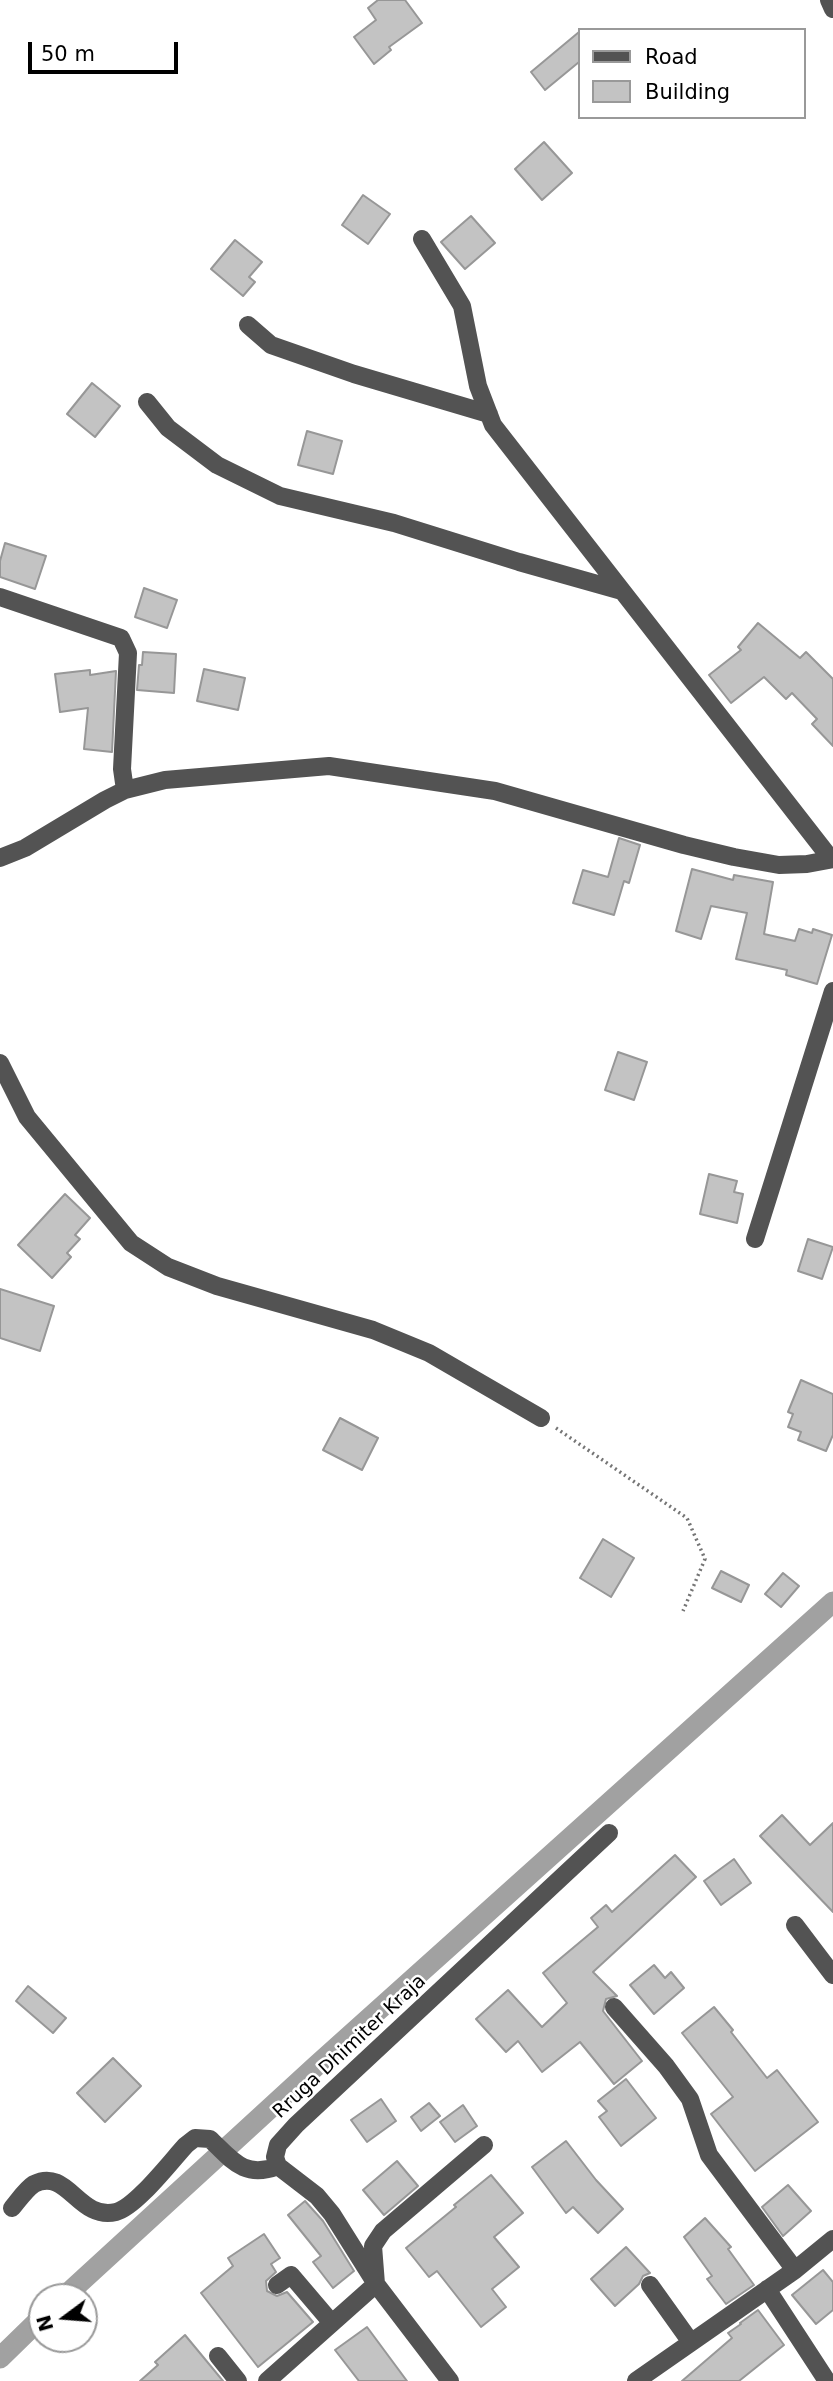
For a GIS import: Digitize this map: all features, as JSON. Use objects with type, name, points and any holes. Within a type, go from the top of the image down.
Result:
[{"type":"street","points":[[829,0],[833,9]]},
{"type":"street","points":[[0,858],[25,848],[125,790],[165,780],[329,766],[495,791],[684,845],[745,859],[779,865],[807,864],[832,859],[493,425],[478,386],[462,306],[422,239]]},
{"type":"street","points":[[248,325],[271,345],[354,374],[489,414]]},
{"type":"street","points":[[146,402],[167,428],[217,465],[280,496],[394,523],[622,591]]},
{"type":"street","points":[[0,597],[121,638],[128,653],[122,769],[125,790]]},
{"type":"street","points":[[755,1239],[833,991]]},
{"type":"street","points":[[0,1063],[27,1117],[131,1243],[167,1267],[217,1286],[373,1330],[429,1353],[541,1418]]},
{"type":"street","name":"Rruga Dhimiter Kraja","points":[[278,2166],[275,2157],[278,2145],[296,2125],[609,1833]]},
{"type":"street","points":[[795,1925],[833,1975]]},
{"type":"street","points":[[614,2007],[666,2066],[690,2099],[709,2155],[794,2270]]},
{"type":"street","points":[[12,2208],[33,2185],[46,2181],[59,2182],[88,2208],[100,2214],[117,2212],[131,2206],[186,2144],[195,2138],[210,2139],[239,2167],[255,2170],[278,2166],[317,2196],[376,2284],[450,2381]]},
{"type":"street","points":[[376,2284],[373,2246],[383,2231],[484,2145]]},
{"type":"street","points":[[636,2381],[794,2270],[833,2239]]},
{"type":"street","points":[[277,2285],[291,2275],[331,2322]]},
{"type":"street","points":[[267,2381],[376,2284]]},
{"type":"street","points":[[650,2285],[690,2341]]},
{"type":"street","points":[[766,2289],[827,2381]]},
{"type":"street","points":[[218,2356],[238,2381]]},
{"type":"path","points":[[541,1418],[687,1518],[705,1559],[683,1611]]},
{"type":"building","points":[[378,0],[405,0],[422,23],[389,47],[391,50],[374,64],[354,37],[376,20],[368,8]]},
{"type":"building","points":[[578,33],[578,63],[545,90],[531,72]]},
{"type":"building","points":[[544,142],[572,173],[542,200],[515,169]]},
{"type":"building","points":[[363,195],[390,214],[368,244],[342,225]]},
{"type":"building","points":[[471,216],[495,243],[465,269],[441,242]]},
{"type":"building","points":[[235,240],[262,262],[249,277],[255,282],[243,296],[211,269]]},
{"type":"building","points":[[92,383],[120,406],[95,437],[67,414]]},
{"type":"building","points":[[307,431],[342,441],[333,474],[298,465]]},
{"type":"building","points":[[5,543],[46,556],[35,589],[0,577],[0,561]]},
{"type":"building","points":[[144,588],[177,600],[167,628],[135,617]]},
{"type":"building","points":[[758,623],[800,658],[806,652],[833,679],[833,746],[812,724],[817,719],[792,693],[786,699],[764,677],[731,703],[709,675],[741,650],[738,647]]},
{"type":"building","points":[[143,652],[176,654],[174,693],[137,690]]},
{"type":"building","points":[[204,669],[245,678],[238,710],[197,701]]},
{"type":"building","points":[[90,670],[90,675],[116,671],[112,752],[84,749],[88,708],[60,712],[55,674]]},
{"type":"building","points":[[619,838],[640,845],[629,883],[624,881],[614,915],[573,903],[583,870],[608,877]]},
{"type":"building","points":[[692,869],[733,880],[734,875],[773,882],[764,934],[795,941],[799,929],[812,933],[813,929],[832,935],[817,984],[786,975],[787,970],[736,959],[747,913],[711,906],[701,939],[676,931]]},
{"type":"building","points":[[618,1052],[647,1062],[634,1100],[605,1090]]},
{"type":"building","points":[[709,1174],[737,1181],[734,1192],[743,1194],[737,1223],[700,1214]]},
{"type":"building","points":[[65,1194],[90,1218],[75,1235],[80,1239],[67,1253],[71,1257],[52,1278],[18,1245]]},
{"type":"building","points":[[808,1239],[833,1247],[822,1279],[798,1271]]},
{"type":"building","points":[[0,1289],[54,1306],[40,1351],[0,1338]]},
{"type":"building","points":[[801,1380],[833,1394],[833,1435],[826,1451],[798,1440],[801,1432],[788,1427],[793,1414],[788,1412]]},
{"type":"building","points":[[340,1418],[378,1438],[362,1470],[323,1450]]},
{"type":"building","points":[[603,1539],[634,1558],[611,1597],[580,1578]]},
{"type":"building","points":[[721,1571],[749,1585],[741,1602],[712,1588]]},
{"type":"building","points":[[783,1573],[799,1586],[781,1607],[765,1594]]},
{"type":"building","points":[[782,1815],[810,1845],[833,1823],[833,1912],[760,1836]]},
{"type":"building","points":[[675,1855],[696,1877],[593,1972],[617,1996],[606,1999],[603,2011],[642,2061],[614,2084],[580,2042],[542,2072],[518,2041],[506,2052],[476,2019],[508,1990],[542,2027],[567,2003],[543,1973],[598,1927],[591,1918],[606,1905],[612,1912]]},
{"type":"building","points":[[734,1859],[751,1883],[721,1905],[704,1881]]},
{"type":"building","points":[[654,1965],[665,1978],[671,1972],[684,1988],[654,2014],[630,1985]]},
{"type":"building","points":[[28,1986],[66,2018],[53,2033],[16,2001]]},
{"type":"building","points":[[714,2007],[767,2078],[777,2070],[818,2122],[755,2171],[711,2114],[733,2097],[682,2033]]},
{"type":"building","points":[[113,2058],[141,2086],[105,2122],[77,2093]]},
{"type":"building","points":[[626,2079],[656,2118],[621,2146],[599,2117],[607,2111],[598,2101]]},
{"type":"building","points":[[381,2099],[396,2121],[367,2142],[351,2120]]},
{"type":"building","points":[[429,2103],[440,2116],[421,2131],[411,2117]]},
{"type":"building","points":[[463,2105],[477,2126],[455,2142],[440,2122]]},
{"type":"building","points":[[566,2141],[623,2209],[598,2233],[573,2207],[566,2213],[532,2167]]},
{"type":"building","points":[[397,2161],[418,2186],[384,2215],[363,2190]]},
{"type":"building","points":[[491,2175],[523,2213],[494,2237],[519,2267],[492,2289],[506,2307],[481,2327],[437,2271],[429,2277],[406,2248]]},
{"type":"building","points":[[788,2185],[811,2211],[783,2236],[762,2207]]},
{"type":"building","points":[[305,2201],[323,2221],[354,2271],[333,2288],[313,2262],[321,2256],[288,2215]]},
{"type":"building","points":[[705,2218],[731,2247],[728,2249],[754,2285],[726,2304],[707,2279],[712,2276],[684,2237]]},
{"type":"building","points":[[264,2234],[280,2258],[271,2264],[276,2272],[266,2281],[267,2291],[277,2296],[287,2292],[313,2322],[258,2367],[201,2293],[233,2266],[228,2258]]},
{"type":"building","points":[[626,2247],[650,2273],[643,2276],[639,2284],[615,2306],[591,2279]]},
{"type":"building","points":[[823,2270],[833,2282],[833,2310],[816,2324],[792,2295]]},
{"type":"building","points":[[758,2310],[784,2345],[739,2381],[682,2381],[732,2338],[728,2333]]},
{"type":"building","points":[[367,2327],[407,2381],[359,2381],[335,2350]]},
{"type":"building","points":[[185,2335],[223,2381],[140,2381],[158,2365],[155,2362]]},
{"type":"waterway","points":[[79,2283],[316,2066],[833,1602]]},
{"type":"waterway","points":[[0,2358],[28,2331]]}]
